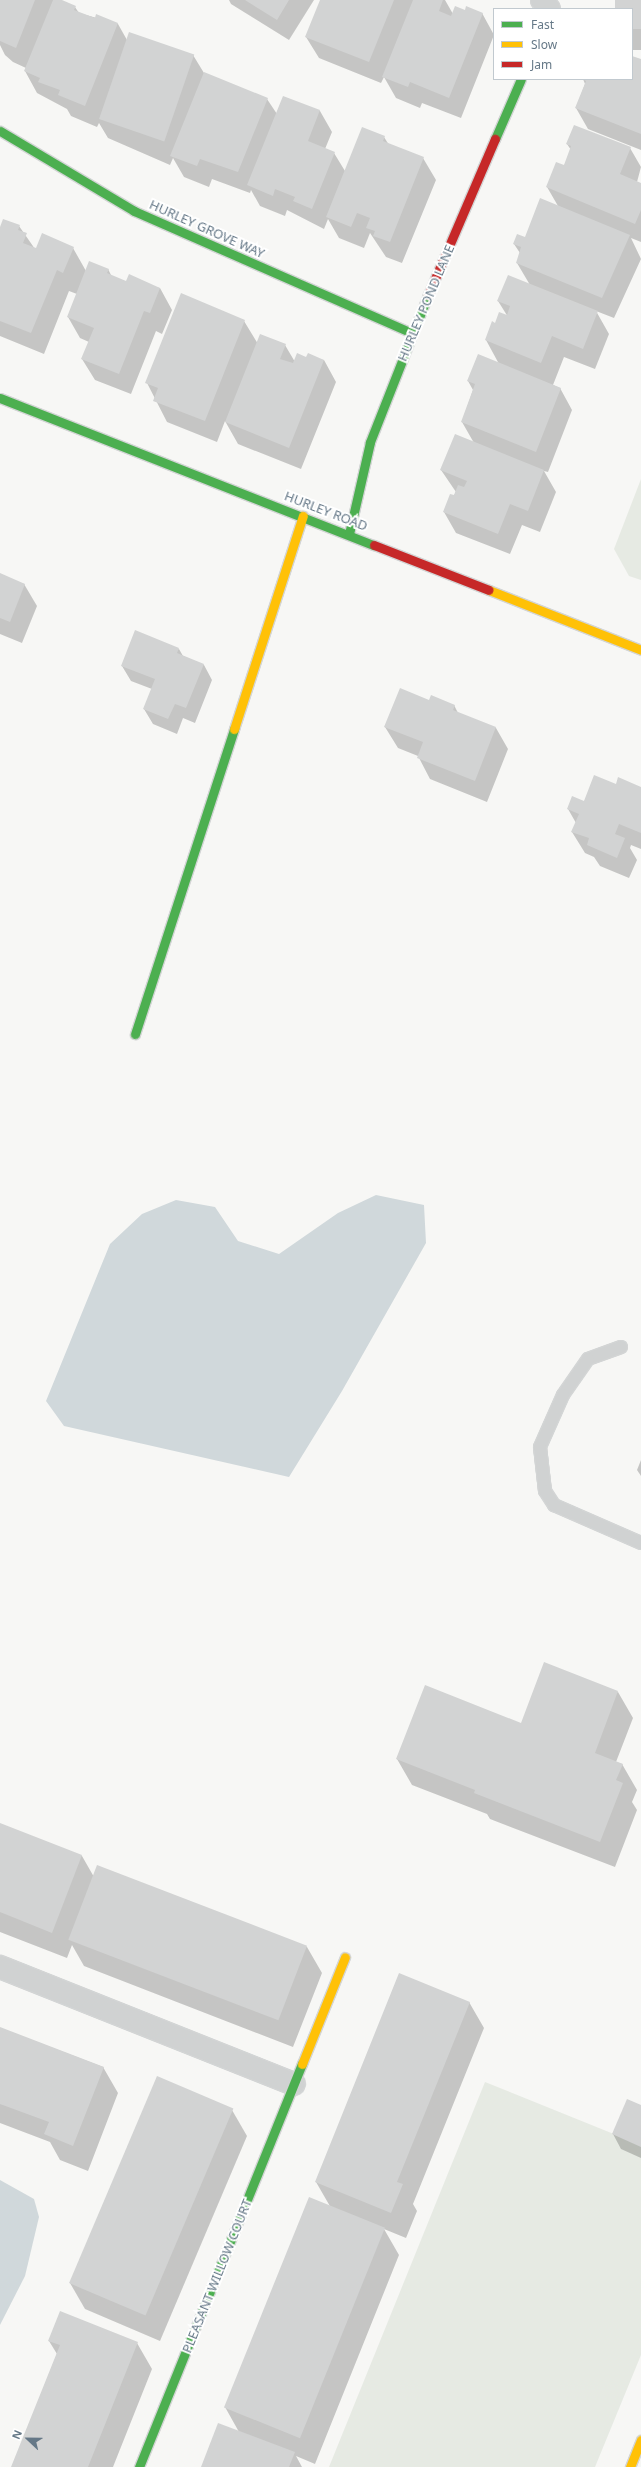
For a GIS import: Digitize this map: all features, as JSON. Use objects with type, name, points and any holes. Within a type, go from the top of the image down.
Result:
[{"type":"street","points":[[542,0],[548,8]]},
{"type":"street","name":"HURLEY POND LANE","points":[[349,534],[370,442],[412,333],[521,80]]},
{"type":"street","name":"HURLEY GROVE WAY","points":[[0,131],[134,211],[412,333]]},
{"type":"street","name":"HURLEY ROAD","points":[[0,398],[641,650]]},
{"type":"street","points":[[135,1034],[303,516]]},
{"type":"street","name":"PLEASANT WILLOW COURT","points":[[140,2467],[345,1957]]},
{"type":"street","points":[[0,1967],[294,2084]]},
{"type":"street","points":[[630,2467],[641,2440]]},
{"type":"lane","points":[[621,1347],[588,1359],[564,1395],[540,1447],[545,1491],[554,1505],[641,1543]]},
{"type":"shaded area","points":[[641,479],[641,580],[629,576],[614,549]]},
{"type":"shaded area","points":[[376,1195],[424,1205],[426,1243],[342,1391],[289,1477],[64,1426],[46,1401],[110,1244],[142,1214],[176,1200],[215,1207],[238,1241],[279,1254],[338,1213]]},
{"type":"shaded area","points":[[485,2082],[641,2145],[641,2355],[595,2467],[329,2467]]},
{"type":"shaded area","points":[[0,2180],[34,2199],[39,2217],[25,2276],[0,2325]]},
{"type":"building","points":[[0,0],[35,0],[16,48],[0,41]]},
{"type":"building","points":[[53,0],[62,0],[76,6],[74,10],[95,18],[96,14],[118,23],[85,106],[58,95],[60,90],[38,82],[40,78],[24,71]]},
{"type":"building","points":[[245,0],[289,0],[277,20]]},
{"type":"building","points":[[320,0],[394,0],[369,62],[305,37]]},
{"type":"building","points":[[413,0],[443,0],[439,11],[451,16],[455,6],[465,10],[466,6],[483,13],[449,98],[410,82],[408,87],[382,77]]},
{"type":"building","points":[[615,0],[641,0],[641,29],[633,29],[633,8],[615,8]]},
{"type":"building","points":[[129,32],[194,54],[164,141],[99,119]]},
{"type":"building","points":[[633,56],[641,59],[641,134],[575,108],[586,81],[584,80],[633,80]]},
{"type":"building","points":[[204,72],[268,98],[238,172],[200,159],[197,166],[170,156]]},
{"type":"building","points":[[283,96],[320,110],[308,141],[335,152],[312,209],[293,201],[295,197],[275,189],[273,196],[247,185]]},
{"type":"building","points":[[574,125],[631,147],[620,174],[641,183],[641,210],[635,224],[546,187],[556,162],[564,165],[571,146],[566,144]]},
{"type":"building","points":[[362,127],[385,136],[383,141],[424,157],[390,242],[373,236],[375,231],[366,228],[370,218],[357,213],[351,227],[326,217]]},
{"type":"building","points":[[540,198],[630,235],[602,298],[516,263],[521,247],[513,244],[517,234],[525,237]]},
{"type":"building","points":[[3,219],[20,225],[18,230],[27,233],[23,243],[36,248],[42,233],[74,247],[63,273],[57,270],[31,333],[0,321],[0,227]]},
{"type":"building","points":[[89,261],[109,269],[107,273],[126,281],[129,274],[160,288],[150,313],[144,311],[119,374],[81,359],[94,328],[67,317]]},
{"type":"building","points":[[508,275],[598,311],[583,349],[552,336],[541,363],[485,340],[492,321],[495,323],[499,312],[507,315],[510,306],[497,301]]},
{"type":"building","points":[[181,293],[245,320],[205,421],[153,401],[158,388],[145,383]]},
{"type":"building","points":[[260,334],[286,344],[280,359],[293,363],[297,353],[306,357],[308,353],[324,360],[289,448],[225,422]]},
{"type":"building","points":[[478,354],[561,388],[536,452],[461,422],[475,384],[467,381]]},
{"type":"building","points":[[455,434],[544,470],[528,511],[510,504],[498,534],[443,512],[450,494],[454,495],[458,485],[464,487],[467,481],[440,470]]},
{"type":"building","points":[[0,573],[25,584],[10,622],[0,618]]},
{"type":"building","points":[[135,630],[179,648],[177,653],[204,664],[186,708],[175,704],[168,719],[143,709],[155,679],[121,666]]},
{"type":"building","points":[[400,688],[429,700],[431,695],[455,705],[453,710],[496,727],[475,781],[417,758],[423,742],[384,727]]},
{"type":"building","points":[[594,775],[616,784],[618,777],[641,787],[641,833],[619,824],[615,834],[625,838],[617,858],[587,845],[589,838],[571,832],[579,814],[567,809],[572,796],[584,801]]},
{"type":"building","points":[[544,1662],[618,1691],[595,1753],[623,1764],[616,1780],[623,1783],[600,1842],[474,1793],[475,1790],[396,1759],[425,1685],[521,1723]]},
{"type":"building","points":[[0,1823],[82,1855],[52,1933],[0,1912]]},
{"type":"building","points":[[97,1865],[307,1946],[278,2020],[68,1940]]},
{"type":"building","points":[[399,1973],[470,2002],[397,2182],[403,2184],[391,2213],[315,2182]]},
{"type":"building","points":[[0,2027],[104,2067],[73,2146],[44,2134],[49,2122],[0,2104]]},
{"type":"building","points":[[157,2076],[233,2108],[145,2316],[69,2283]]},
{"type":"building","points":[[627,2099],[641,2105],[641,2147],[612,2134]]},
{"type":"building","points":[[309,2197],[385,2228],[300,2438],[224,2407]]},
{"type":"building","points":[[60,2311],[138,2342],[88,2467],[11,2467],[60,2345],[48,2341]]},
{"type":"building","points":[[218,2423],[295,2452],[289,2467],[201,2467]]},
{"type":"traffic: fast","points":[[495,139],[521,80]]},
{"type":"traffic: fast","points":[[0,131],[134,211],[412,333]]},
{"type":"traffic: fast","points":[[349,534],[370,442],[428,295]]},
{"type":"traffic: fast","points":[[0,398],[374,545]]},
{"type":"traffic: fast","points":[[135,1034],[234,729]]},
{"type":"traffic: fast","points":[[139,2467],[302,2064]]},
{"type":"traffic: slow","points":[[234,729],[303,516]]},
{"type":"traffic: slow","points":[[489,590],[641,650]]},
{"type":"traffic: slow","points":[[302,2064],[345,1957]]},
{"type":"traffic: slow","points":[[630,2467],[641,2440]]},
{"type":"traffic: jam","points":[[428,295],[495,139]]},
{"type":"traffic: jam","points":[[374,545],[489,590]]}]
